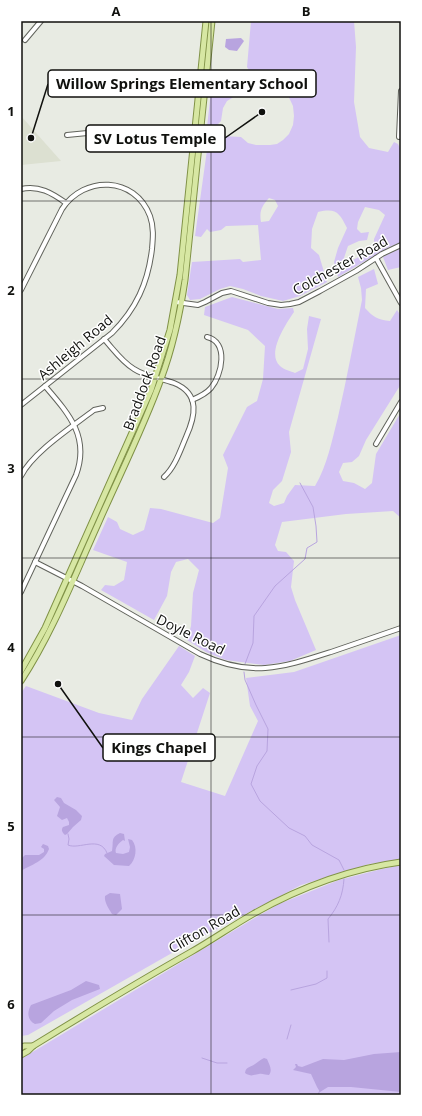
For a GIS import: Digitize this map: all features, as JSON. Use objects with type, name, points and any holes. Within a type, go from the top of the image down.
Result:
[{"type":"main road","name":"Braddock Road","points":[[158,378],[176,302],[181,266],[206,21]]},
{"type":"main road","name":"Braddock Road","points":[[21,681],[48,635],[70,580],[158,378],[176,330],[182,303],[187,264],[212,21]]},
{"type":"main road","name":"Braddock Road","points":[[21,671],[42,635],[70,580]]},
{"type":"main road","name":"Clifton Road","points":[[21,1055],[28,1051],[32,1046],[171,962],[272,904],[307,888],[335,878],[371,868],[401,862]]},
{"type":"main road","name":"Clifton Road","points":[[21,1048],[24,1046],[32,1046]]},
{"type":"street","points":[[25,40],[41,21]]},
{"type":"street","points":[[400,137],[401,91]]},
{"type":"street","points":[[67,135],[108,131],[144,135],[194,134]]},
{"type":"street","name":"Ashleigh Road","points":[[21,290],[66,203],[78,192],[98,185],[109,185],[124,189],[136,196],[144,205],[153,227],[152,242],[148,273],[144,286],[131,311],[119,326],[104,339],[21,405]]},
{"type":"street","points":[[21,189],[30,188],[42,190],[66,203]]},
{"type":"street","name":"Colchester Road","points":[[176,302],[196,305],[202,304],[222,293],[231,291],[268,303],[281,305],[299,302],[401,245]]},
{"type":"street","points":[[376,258],[401,303]]},
{"type":"street","points":[[192,400],[203,395],[211,388],[217,378],[221,364],[221,353],[217,342],[212,338],[207,337]]},
{"type":"street","points":[[104,339],[129,366],[141,373],[179,385],[185,390],[192,400],[194,415],[192,424],[171,469],[164,477]]},
{"type":"street","points":[[21,592],[79,467],[81,456],[81,445],[75,425],[45,386]]},
{"type":"street","points":[[376,444],[401,402]]},
{"type":"street","points":[[21,476],[30,461],[94,410],[104,408]]},
{"type":"street","name":"Doyle Road","points":[[35,562],[70,580],[195,652],[215,661],[237,666],[262,669],[284,666],[401,628]]},
{"type":"shaded area","points":[[251,21],[354,21],[356,47],[354,102],[360,137],[369,148],[388,152],[394,142],[398,144],[401,150],[401,242],[389,247],[338,277],[334,262],[338,248],[347,228],[342,218],[336,212],[318,212],[312,229],[311,248],[319,255],[327,282],[300,296],[283,301],[230,286],[220,289],[200,299],[190,300],[187,295],[192,262],[240,259],[243,262],[261,260],[258,225],[226,226],[221,230],[210,232],[207,229],[201,237],[195,236],[207,150],[223,136],[241,137],[248,143],[256,145],[277,144],[289,134],[293,125],[293,106],[285,89],[279,85],[273,77],[264,72],[250,72],[247,67]],"holes":[[[269,198],[275,200],[278,206],[269,221],[261,222],[260,215]],[[365,207],[379,210],[385,215],[374,239],[374,249],[349,262],[344,258],[348,246],[359,241],[367,240],[369,232],[361,233],[357,229],[358,222]]]},
{"type":"shaded area","points":[[241,38],[244,41],[237,51],[229,50],[225,47],[226,39]]},
{"type":"shaded area","points":[[228,79],[241,81],[242,87],[232,98],[227,101],[223,108],[221,121],[214,128],[207,127],[212,82]]},
{"type":"shaded area","points":[[21,116],[61,161],[21,165]]},
{"type":"shaded area","points":[[401,248],[401,267],[388,270],[383,257]]},
{"type":"shaded area","points":[[374,269],[378,284],[366,289],[365,308],[373,316],[382,320],[390,321],[397,310],[401,316],[401,384],[366,440],[359,456],[352,462],[343,463],[339,472],[343,481],[354,483],[365,489],[372,483],[376,454],[401,412],[401,518],[393,511],[346,514],[282,522],[275,545],[278,551],[286,552],[294,561],[291,587],[316,650],[290,661],[264,665],[226,660],[206,652],[187,640],[191,626],[193,593],[199,570],[188,559],[176,562],[171,572],[167,596],[154,620],[101,590],[105,585],[114,586],[124,580],[127,562],[93,550],[108,517],[117,522],[120,529],[133,535],[144,530],[150,508],[161,509],[213,523],[220,518],[228,468],[223,455],[247,407],[257,401],[263,379],[265,346],[248,330],[204,315],[205,307],[232,297],[278,309],[293,308],[294,312],[282,331],[276,346],[275,354],[276,360],[280,366],[295,373],[303,369],[308,349],[307,329],[309,316],[321,319],[289,432],[291,452],[282,481],[273,490],[269,503],[274,506],[284,503],[295,485],[315,486],[323,470],[338,417],[362,300],[358,277]]},
{"type":"shaded area","points":[[401,635],[401,860],[369,864],[301,885],[179,949],[28,1035],[21,1036],[21,693],[26,686],[99,713],[132,720],[142,699],[179,646],[195,656],[189,672],[181,685],[193,698],[203,688],[210,693],[181,782],[225,796],[258,721],[250,706],[246,678],[294,672]]},
{"type":"shaded area","points":[[57,797],[61,798],[64,803],[76,810],[82,816],[81,820],[65,835],[62,829],[63,827],[69,825],[69,822],[67,818],[62,820],[57,816],[60,807],[54,800]]},
{"type":"shaded area","points":[[120,833],[124,834],[125,841],[123,840],[117,846],[116,853],[123,854],[129,852],[130,847],[128,839],[132,840],[135,846],[135,857],[129,866],[114,865],[104,856],[112,851],[113,840]]},
{"type":"shaded area","points":[[43,844],[48,846],[49,849],[44,857],[21,871],[22,858],[25,855],[39,855],[44,852],[44,849],[41,847]]},
{"type":"shaded area","points":[[401,865],[401,1095],[21,1095],[21,1059],[279,904],[339,880]]},
{"type":"shaded area","points":[[110,893],[120,894],[122,909],[116,915],[112,914],[105,901],[105,896]]},
{"type":"shaded area","points":[[86,981],[99,985],[100,989],[72,1000],[54,1011],[41,1023],[35,1024],[30,1020],[28,1013],[31,1005],[71,990]]},
{"type":"shaded area","points":[[401,1052],[401,1092],[351,1087],[328,1087],[320,1092],[311,1074],[293,1070],[296,1067],[295,1064],[302,1067],[323,1059],[344,1060],[374,1054]]},
{"type":"shaded area","points":[[264,1058],[267,1059],[270,1067],[271,1071],[269,1075],[250,1075],[245,1073],[247,1068]]},
{"type":"waterway","points":[[245,664],[253,643],[254,616],[275,586],[305,559],[307,548],[317,542],[313,507],[300,483]]},
{"type":"waterway","points":[[244,672],[245,680],[268,729],[267,751],[257,766],[251,784],[260,801],[289,828],[305,836],[312,845],[339,860],[344,870]]},
{"type":"waterway","points":[[68,834],[68,845],[100,845],[107,853]]},
{"type":"waterway","points":[[329,942],[328,919],[335,910],[344,879]]},
{"type":"waterway","points":[[291,990],[316,984],[327,978],[327,971]]},
{"type":"waterway","points":[[287,1039],[291,1025]]},
{"type":"waterway","points":[[202,1058],[217,1063],[227,1063]]},
{"type":"waterway","points":[[318,1095],[320,1090]]},
{"type":"place","name":"SV Lotus Temple","points":[[262,112]]},
{"type":"place","name":"Willow Springs Elementary School","points":[[31,138]]},
{"type":"place","name":"Kings Chapel","points":[[58,684]]}]
